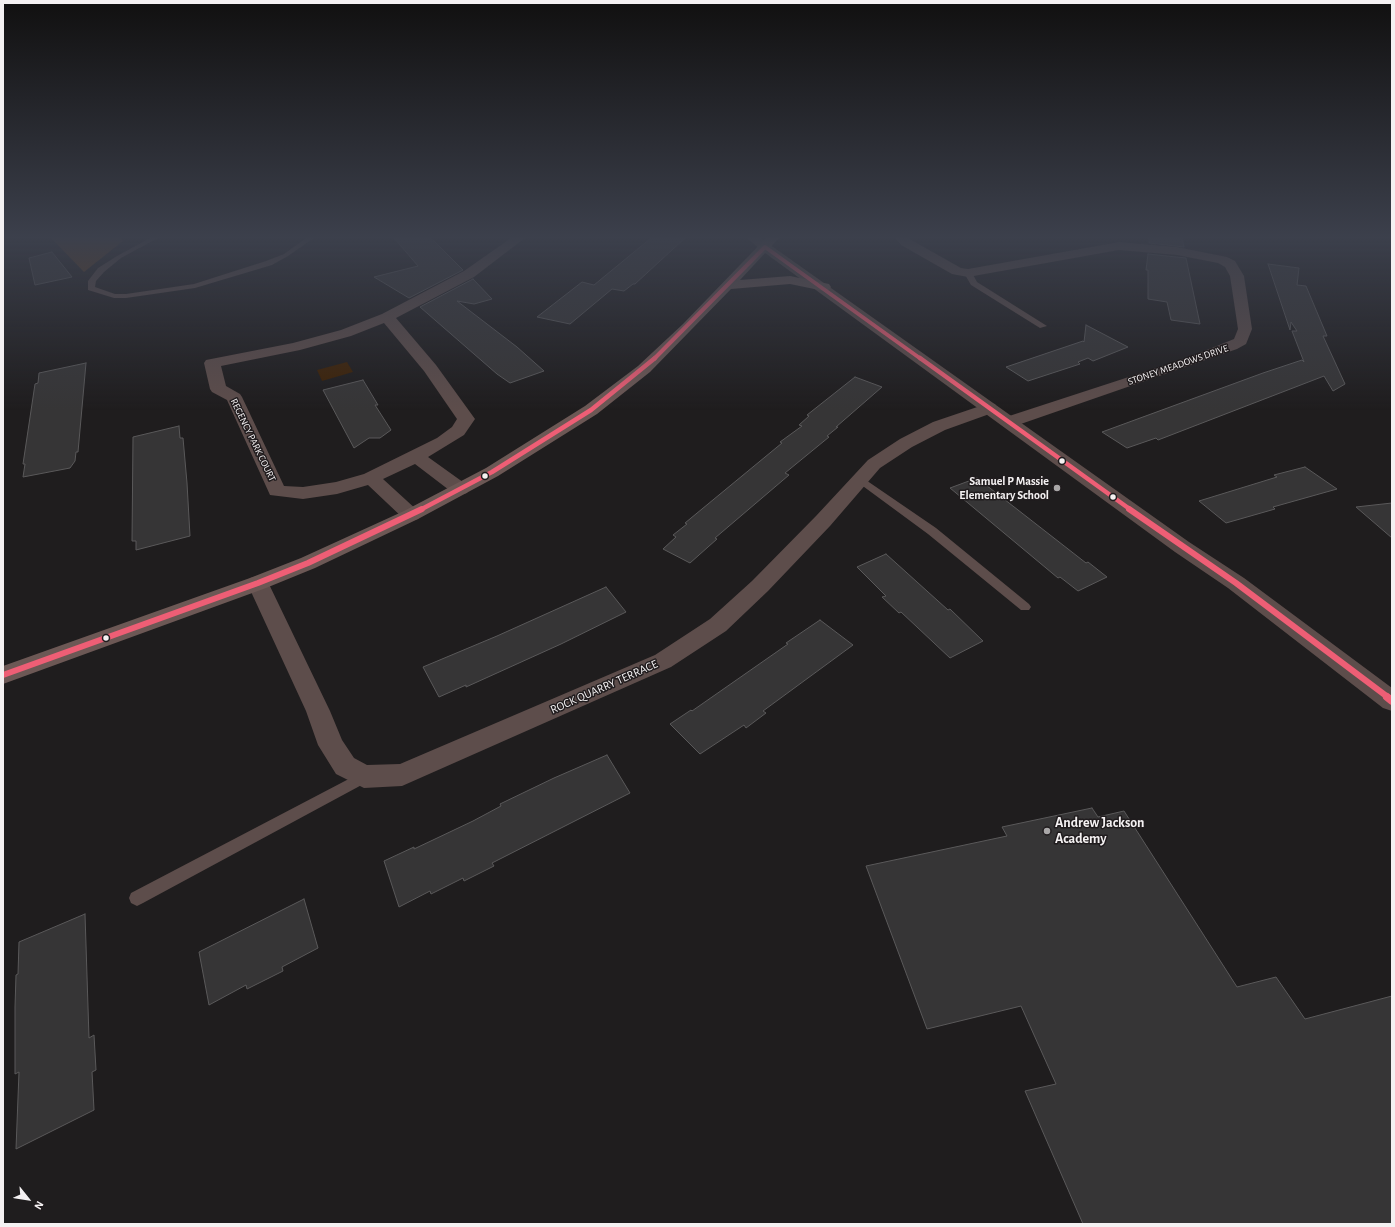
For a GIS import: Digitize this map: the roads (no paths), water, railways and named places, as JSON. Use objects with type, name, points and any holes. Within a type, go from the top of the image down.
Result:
[{"type":"main road","points":[[3,674],[258,583],[357,542],[411,516],[552,436],[591,410],[644,369],[688,328],[718,295]]},
{"type":"street","name":"REGENCY PARK COURT","points":[[387,317],[430,368],[466,419],[458,431],[444,442],[371,478],[337,488],[303,493],[277,491],[234,397],[218,389],[212,364],[295,347],[346,332],[387,317],[428,295]]},
{"type":"street","points":[[835,295],[989,408],[1236,583],[1392,701]]},
{"type":"street","name":"STONEY MEADOWS DRIVE","points":[[1009,422],[1192,361],[1237,344],[1241,341],[1245,329],[1240,295]]},
{"type":"street","name":"ROCK QUARRY TERRACE","points":[[364,777],[402,775],[663,661],[718,625],[760,586],[874,464],[906,443],[939,426],[989,408]]},
{"type":"street","points":[[416,457],[460,489]]},
{"type":"street","points":[[371,478],[411,516]]},
{"type":"street","points":[[258,583],[318,711],[331,745],[345,766],[364,777]]},
{"type":"lane","points":[[112,295],[131,295]]},
{"type":"lane","points":[[994,295],[1043,326]]},
{"type":"lane","points":[[860,479],[932,530],[1025,607]]},
{"type":"lane","points":[[137,898],[364,777]]},
{"type":"place","name":"Samuel P Massie Elementary School","points":[[1057,488]]},
{"type":"place","name":"Andrew Jackson Academy","points":[[1047,831]]}]
